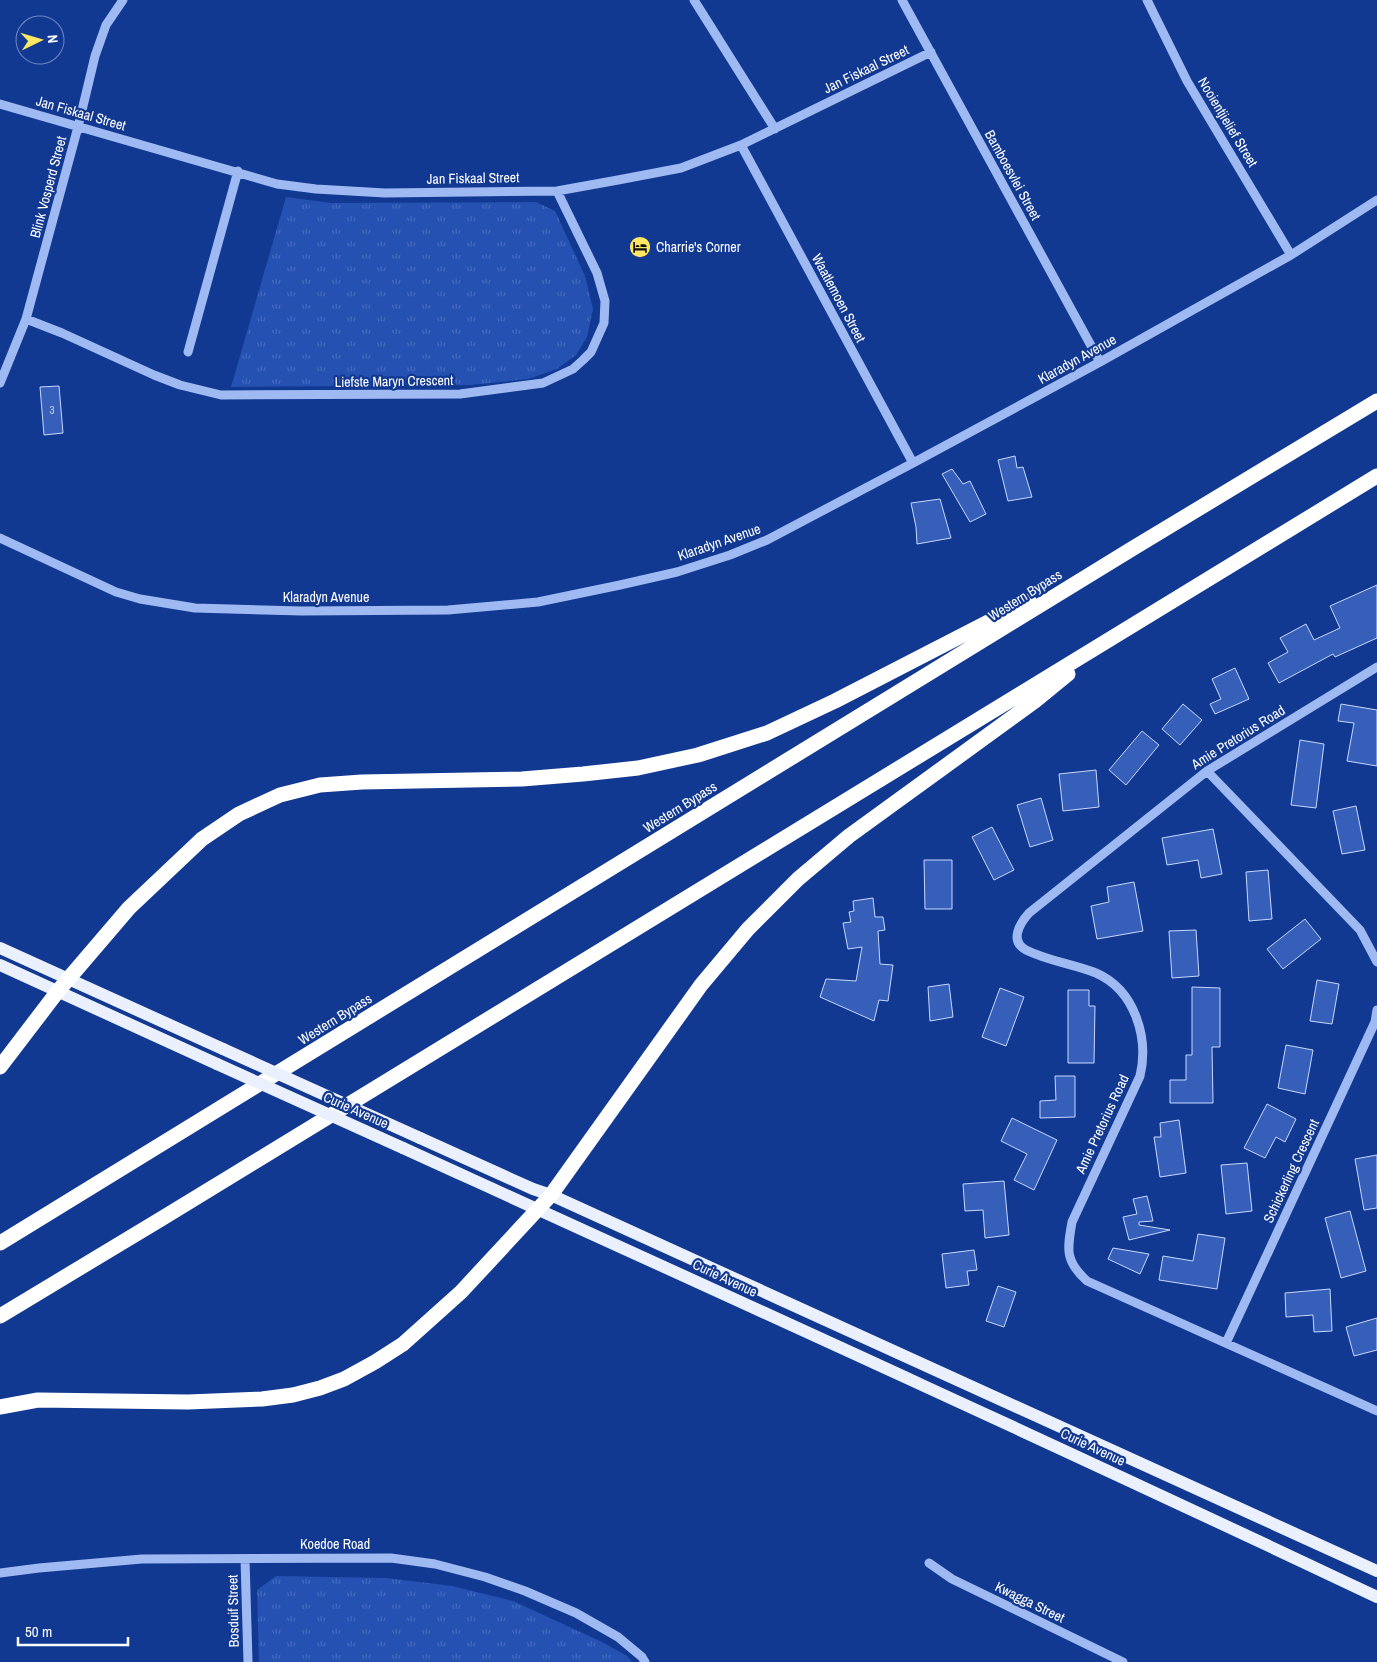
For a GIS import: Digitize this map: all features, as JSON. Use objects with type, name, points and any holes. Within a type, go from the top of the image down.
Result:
[{"type":"highway","name":"Western Bypass","points":[[0,1243],[1135,547],[1377,401]]},
{"type":"highway","points":[[0,1316],[1377,476]]},
{"type":"highway","points":[[0,1067],[58,991],[129,908],[202,839],[239,814],[280,795],[320,784],[522,779],[583,774],[638,768],[698,755],[767,733],[827,705],[1135,547]]},
{"type":"highway","points":[[0,1407],[38,1400],[188,1402],[262,1400],[320,1388],[375,1362],[403,1344],[460,1292],[551,1195],[701,985],[748,929],[798,879],[849,836],[1035,701],[1112,638]]},
{"type":"main road","name":"Curie Avenue","points":[[0,948],[533,1189],[551,1195],[1377,1570]]},
{"type":"main road","name":"Curie Avenue","points":[[0,965],[567,1221],[1157,1493],[1377,1597]]},
{"type":"street","name":"Blink Vosperd Street","points":[[0,383],[26,319],[106,24],[123,0]]},
{"type":"street","points":[[694,0],[775,129]]},
{"type":"street","name":"Bamboesvlei Street","points":[[902,0],[1100,362]]},
{"type":"street","name":"Nooientjielief Street","points":[[1147,0],[1187,81],[1292,255]]},
{"type":"street","name":"Jan Fiskaal Street","points":[[0,104],[277,184],[385,193],[557,191],[681,168],[775,129],[931,52]]},
{"type":"street","name":"Waatlemoen Street","points":[[740,145],[913,463]]},
{"type":"street","points":[[188,352],[238,172]]},
{"type":"street","name":"Liefste Maryn Crescent","points":[[26,319],[62,333],[154,375],[180,385],[221,396],[460,394],[543,383],[573,369],[583,360],[591,352],[604,323],[605,301],[597,273],[557,191]]},
{"type":"street","name":"Klaradyn Avenue","points":[[0,538],[116,592],[140,599],[195,608],[302,611],[448,610],[538,602],[620,586],[677,572],[730,555],[767,540],[1100,362],[1292,255],[1377,200]]},
{"type":"street","name":"Amie Pretorius Road","points":[[1377,668],[1207,771],[1029,912],[1018,929],[1018,939],[1021,947],[1098,974],[1111,983],[1122,993],[1131,1006],[1142,1032],[1143,1063],[1140,1076],[1072,1222],[1069,1256],[1076,1271],[1088,1281],[1377,1411]]},
{"type":"street","points":[[1207,771],[1360,930],[1377,962]]},
{"type":"street","name":"Schickerling Crescent","points":[[1226,1343],[1375,1022],[1377,1010]]},
{"type":"street","name":"Koedoe Road","points":[[0,1573],[142,1559],[392,1558],[435,1564],[485,1577],[517,1588],[576,1613],[618,1636],[642,1657],[645,1662]]},
{"type":"street","name":"Bosduif Street","points":[[245,1559],[248,1662]]},
{"type":"street","name":"Kwagga Street","points":[[929,1562],[952,1580],[1123,1662]]},
{"type":"green space","points":[[286,197],[331,203],[536,202],[555,211],[585,276],[593,309],[587,337],[576,355],[557,369],[528,379],[471,385],[231,387]]},
{"type":"green space","points":[[276,1576],[386,1578],[452,1586],[513,1601],[602,1642],[627,1656],[632,1662],[259,1662],[257,1590]]},
{"type":"building","points":[[59,386],[63,433],[44,435],[40,387]]},
{"type":"building","points":[[1015,456],[1017,468],[1023,467],[1032,497],[1008,501],[998,460]]},
{"type":"building","points":[[952,469],[963,484],[970,481],[986,514],[970,522],[942,474]]},
{"type":"building","points":[[940,499],[951,538],[917,544],[911,503]]},
{"type":"building","points":[[1377,585],[1377,638],[1335,657],[1333,654],[1279,683],[1268,663],[1288,652],[1280,638],[1306,624],[1314,640],[1340,628],[1330,606]]},
{"type":"building","points":[[1235,668],[1249,699],[1215,714],[1210,704],[1221,699],[1212,679]]},
{"type":"building","points":[[1183,704],[1202,720],[1180,745],[1162,729]]},
{"type":"building","points":[[1341,704],[1377,710],[1377,766],[1347,761],[1354,723],[1338,721]]},
{"type":"building","points":[[1142,731],[1159,745],[1126,785],[1109,770]]},
{"type":"building","points":[[1300,740],[1324,744],[1316,808],[1291,805]]},
{"type":"building","points":[[1096,770],[1099,807],[1063,811],[1059,774]]},
{"type":"building","points":[[1041,798],[1053,840],[1030,847],[1017,805]]},
{"type":"building","points":[[1356,806],[1365,850],[1342,854],[1333,811]]},
{"type":"building","points":[[992,827],[1014,870],[994,880],[972,837]]},
{"type":"building","points":[[1213,829],[1222,874],[1201,878],[1198,860],[1167,865],[1162,838]]},
{"type":"building","points":[[924,860],[952,860],[952,909],[925,909]]},
{"type":"building","points":[[1268,870],[1272,919],[1249,921],[1246,872]]},
{"type":"building","points":[[1134,882],[1143,931],[1097,939],[1091,906],[1109,902],[1107,887]]},
{"type":"building","points":[[873,898],[875,917],[883,917],[885,930],[878,931],[880,964],[893,965],[888,1001],[879,1000],[874,1021],[820,997],[826,979],[856,981],[862,947],[848,949],[843,923],[851,922],[849,912],[854,911],[853,901]]},
{"type":"building","points":[[1305,919],[1321,939],[1283,969],[1267,949]]},
{"type":"building","points":[[1196,930],[1199,976],[1172,978],[1169,931]]},
{"type":"building","points":[[1317,980],[1339,984],[1332,1024],[1310,1021]]},
{"type":"building","points":[[949,984],[953,1017],[930,1021],[928,987]]},
{"type":"building","points":[[1192,987],[1220,988],[1220,1047],[1212,1047],[1213,1103],[1170,1103],[1170,1080],[1186,1080],[1186,1055],[1192,1055]]},
{"type":"building","points":[[1000,988],[1024,997],[1006,1046],[982,1037]]},
{"type":"building","points":[[1068,990],[1089,990],[1089,1006],[1095,1006],[1094,1063],[1068,1063]]},
{"type":"building","points":[[1286,1045],[1313,1050],[1305,1094],[1278,1088]]},
{"type":"building","points":[[1055,1076],[1075,1076],[1075,1117],[1040,1118],[1040,1101],[1056,1100]]},
{"type":"building","points":[[1267,1104],[1296,1119],[1285,1142],[1276,1137],[1265,1158],[1244,1148]]},
{"type":"building","points":[[1012,1118],[1057,1140],[1034,1190],[1014,1180],[1027,1154],[1001,1141]]},
{"type":"building","points":[[1179,1120],[1186,1173],[1160,1177],[1154,1137],[1161,1137],[1160,1123]]},
{"type":"building","points":[[1377,1155],[1377,1208],[1364,1210],[1355,1159]]},
{"type":"building","points":[[1247,1163],[1252,1211],[1226,1214],[1221,1165]]},
{"type":"building","points":[[1004,1181],[1009,1235],[985,1238],[983,1210],[965,1211],[963,1184]]},
{"type":"building","points":[[1147,1196],[1153,1221],[1139,1222],[1139,1225],[1170,1230],[1129,1240],[1123,1217],[1137,1214],[1133,1199]]},
{"type":"building","points":[[1350,1211],[1366,1271],[1341,1278],[1325,1218]]},
{"type":"building","points":[[1198,1234],[1225,1238],[1217,1289],[1159,1280],[1163,1256],[1193,1261]]},
{"type":"building","points":[[1113,1248],[1149,1254],[1140,1274],[1108,1259]]},
{"type":"building","points":[[974,1250],[977,1270],[967,1271],[969,1285],[946,1288],[942,1254]]},
{"type":"building","points":[[998,1286],[1016,1292],[1004,1327],[986,1321]]},
{"type":"building","points":[[1330,1289],[1332,1331],[1314,1332],[1313,1315],[1286,1317],[1285,1293]]},
{"type":"building","points":[[1377,1318],[1377,1350],[1354,1356],[1346,1327]]},
{"type":"place","name":"Charrie's Corner","points":[[640,247]]}]
